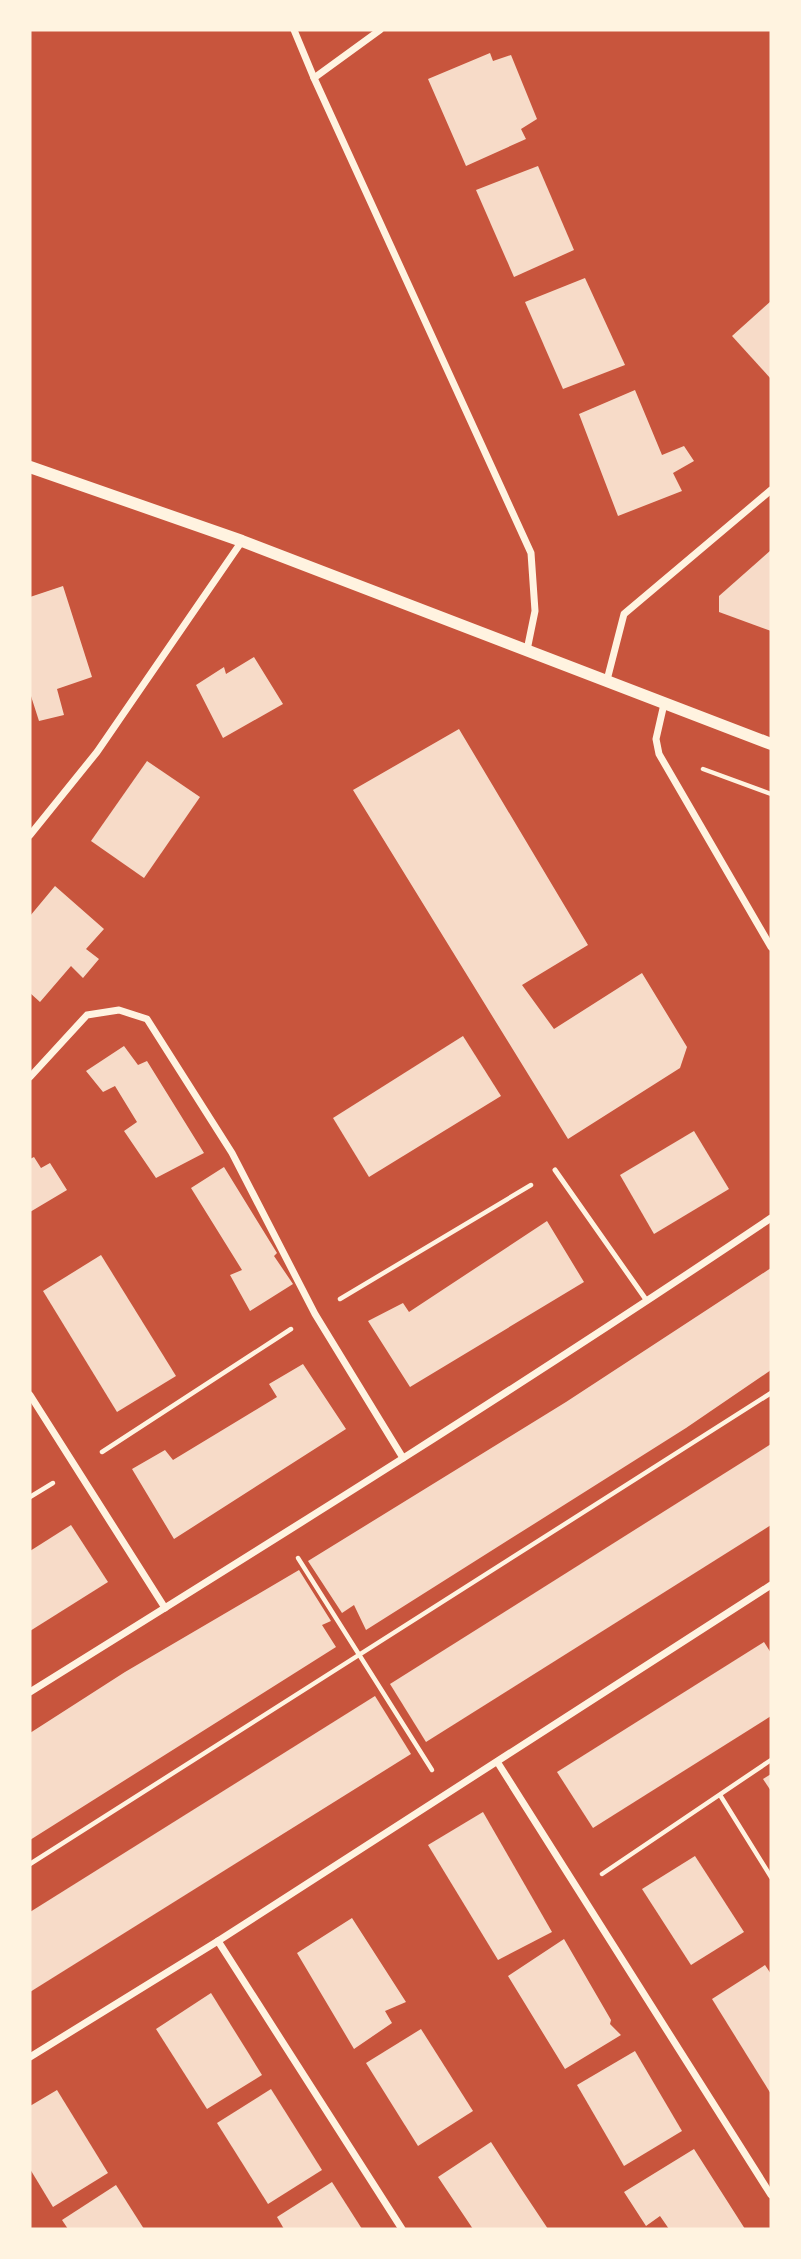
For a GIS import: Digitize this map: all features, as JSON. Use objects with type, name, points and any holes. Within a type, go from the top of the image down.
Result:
[{"type":"street","points":[[294,30],[531,553],[535,611],[527,650]]},
{"type":"street","points":[[314,78],[380,30]]},
{"type":"street","points":[[30,467],[242,541],[771,744]]},
{"type":"street","points":[[607,680],[624,614],[771,489]]},
{"type":"street","points":[[30,835],[97,752],[242,541]]},
{"type":"street","points":[[664,704],[656,739],[659,754],[771,947]]},
{"type":"street","points":[[30,1077],[87,1015],[119,1010],[147,1019],[232,1153],[315,1314],[402,1458]]},
{"type":"street","points":[[30,1692],[402,1458],[771,1218]]},
{"type":"street","points":[[30,1395],[165,1608]]},
{"type":"street","points":[[30,2057],[498,1763],[769,1586],[771,1596]]},
{"type":"street","points":[[498,1763],[771,2195]]},
{"type":"street","points":[[218,1941],[402,2229]]},
{"type":"lane","points":[[555,1170],[647,1301]]},
{"type":"path","points":[[659,754],[771,794]]},
{"type":"path","points":[[30,1864],[771,1393]]},
{"type":"path","points":[[283,1534],[447,1794]]},
{"type":"path","points":[[578,1891],[771,1760]]},
{"type":"path","points":[[720,1794],[771,1877]]},
{"type":"building","points":[[490,53],[493,61],[511,55],[537,119],[521,129],[526,139],[466,166],[428,79]]},
{"type":"building","points":[[538,166],[574,250],[514,277],[476,190]]},
{"type":"building","points":[[585,278],[625,365],[563,389],[525,302]]},
{"type":"building","points":[[771,301],[771,379],[732,336]]},
{"type":"building","points":[[635,390],[662,455],[684,446],[694,461],[673,473],[682,491],[618,516],[579,414]]},
{"type":"building","points":[[771,550],[771,631],[719,612],[719,596]]},
{"type":"building","points":[[63,586],[92,677],[57,689],[64,715],[39,721],[30,693],[30,597]]},
{"type":"building","points":[[254,657],[283,704],[223,738],[196,685],[224,667],[226,674]]},
{"type":"building","points":[[459,729],[588,945],[522,985],[554,1029],[642,973],[687,1047],[680,1068],[568,1139],[353,790]]},
{"type":"building","points":[[147,761],[200,797],[144,878],[91,841]]},
{"type":"building","points":[[55,886],[104,929],[86,949],[99,959],[83,978],[71,966],[40,1002],[30,993],[30,916]]},
{"type":"building","points":[[463,1036],[501,1096],[369,1177],[333,1118]]},
{"type":"building","points":[[124,1046],[138,1065],[147,1061],[204,1153],[156,1178],[124,1131],[137,1122],[115,1086],[103,1092],[86,1071]]},
{"type":"building","points":[[694,1131],[729,1189],[654,1234],[620,1175]]},
{"type":"building","points":[[34,1157],[41,1168],[50,1163],[67,1190],[30,1212],[30,1159]]},
{"type":"building","points":[[224,1167],[277,1253],[274,1256],[293,1284],[250,1311],[230,1275],[242,1270],[191,1188]]},
{"type":"building","points":[[547,1221],[584,1282],[410,1387],[368,1321],[403,1303],[409,1312]]},
{"type":"building","points":[[101,1255],[176,1376],[117,1412],[43,1291]]},
{"type":"building","points":[[771,1268],[771,1370],[686,1428],[366,1630],[354,1605],[342,1613],[308,1561],[566,1402]]},
{"type":"building","points":[[303,1364],[346,1429],[174,1539],[132,1469],[165,1450],[173,1460],[277,1397],[269,1384]]},
{"type":"building","points":[[771,1444],[771,1525],[426,1742],[390,1684]]},
{"type":"building","points":[[71,1525],[108,1582],[30,1631],[30,1551]]},
{"type":"building","points":[[299,1570],[331,1621],[322,1625],[336,1647],[30,1840],[30,1733],[125,1672]]},
{"type":"building","points":[[764,1642],[771,1653],[771,1716],[593,1828],[557,1772]]},
{"type":"building","points":[[375,1696],[411,1754],[30,1992],[30,1912]]},
{"type":"building","points":[[771,1774],[771,1791],[763,1779]]},
{"type":"building","points":[[483,1812],[552,1932],[498,1960],[428,1845]]},
{"type":"building","points":[[695,1856],[744,1932],[691,1965],[642,1889]]},
{"type":"building","points":[[352,1918],[406,2002],[385,2011],[392,2023],[354,2049],[297,1953]]},
{"type":"building","points":[[564,1939],[611,2020],[610,2024],[621,2035],[565,2069],[508,1976]]},
{"type":"building","points":[[765,1965],[771,1974],[771,2094],[712,1999]]},
{"type":"building","points":[[211,1993],[262,2075],[207,2109],[156,2029]]},
{"type":"building","points":[[421,2029],[473,2111],[418,2146],[366,2063]]},
{"type":"building","points":[[635,2051],[682,2131],[624,2166],[577,2085]]},
{"type":"building","points":[[271,2089],[322,2170],[268,2204],[217,2123]]},
{"type":"building","points":[[57,2090],[108,2173],[53,2207],[30,2169],[30,2106]]},
{"type":"building","points":[[491,2142],[548,2229],[473,2229],[438,2177]]},
{"type":"building","points":[[694,2149],[745,2229],[669,2229],[660,2216],[646,2226],[624,2192]]},
{"type":"building","points":[[332,2182],[362,2229],[284,2229],[277,2217]]},
{"type":"building","points":[[116,2185],[144,2229],[68,2229],[62,2220]]}]
